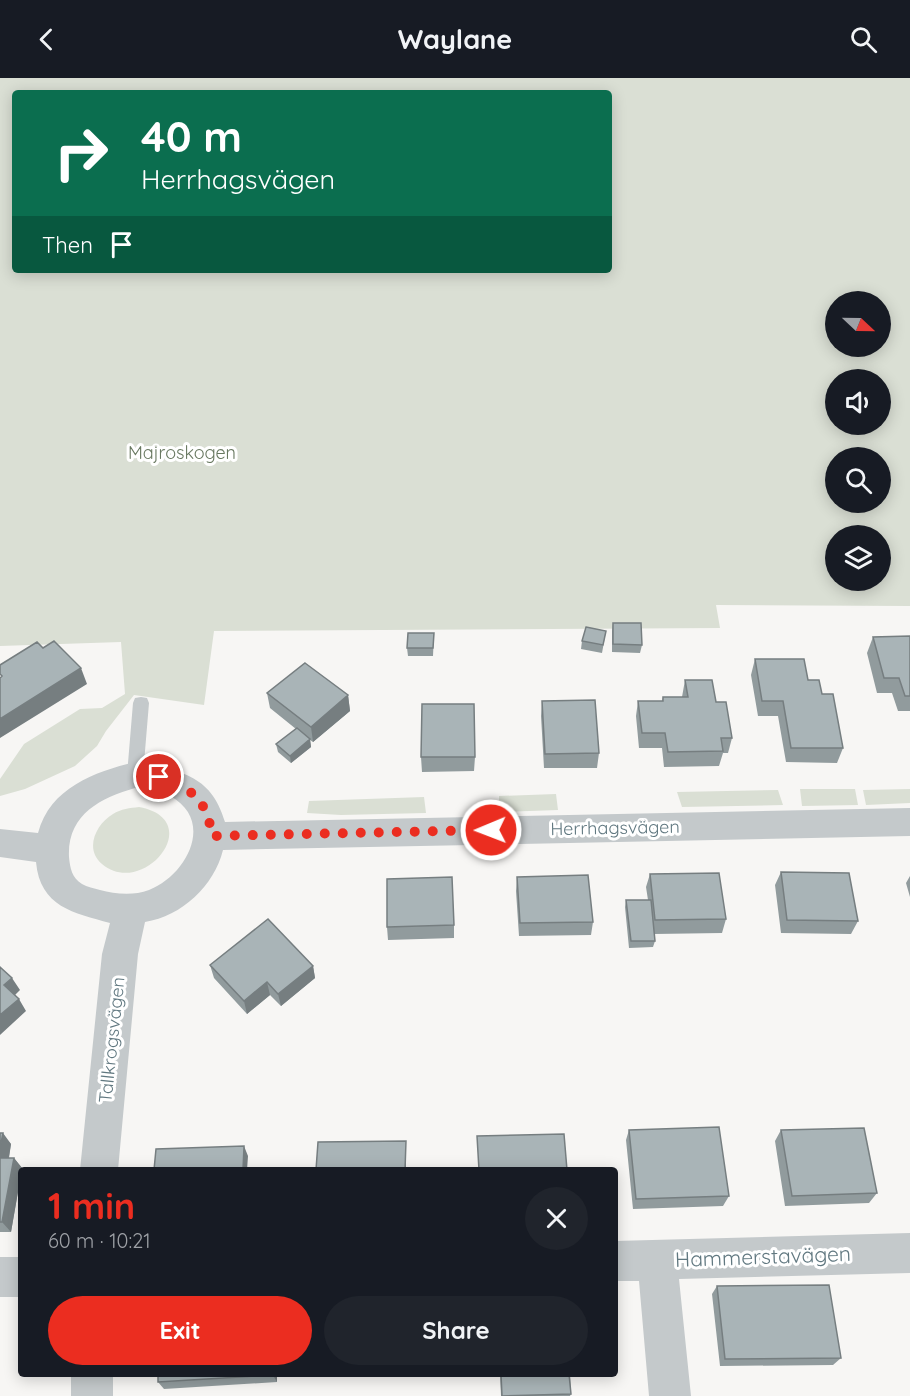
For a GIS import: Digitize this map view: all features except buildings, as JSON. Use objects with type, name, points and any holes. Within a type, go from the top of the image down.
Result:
[{"type":"street","points":[[135,775],[159,777],[181,784],[198,797],[209,816],[212,836],[205,862],[187,886],[161,903],[130,912],[98,909],[71,897],[55,875],[50,849],[56,828],[69,808],[87,791],[111,781],[135,775]]},
{"type":"street","name":"Herrhagsvägen","points":[[212,836],[910,822]]},
{"type":"street","points":[[0,843],[50,849]]},
{"type":"street","name":"Tallkrogsvägen","points":[[99,1167],[120,954],[130,912]]},
{"type":"street","name":"Hammerstavägen","points":[[618,1261],[910,1253]]},
{"type":"street","points":[[657,1260],[670,1396]]},
{"type":"street","points":[[0,1277],[18,1277]]},
{"type":"street","points":[[92,1377],[92,1396]]},
{"type":"lane","points":[[135,775],[141,703]]},
{"type":"green space","name":"Majroskogen","points":[[0,78],[910,78],[910,606],[716,605],[720,628],[214,631],[204,705],[134,695],[97,746],[75,766],[25,789],[0,796],[0,779],[24,744],[80,709],[102,708],[125,694],[121,642],[0,646]]},
{"type":"green space","points":[[800,789],[855,789],[858,805],[802,806]]},
{"type":"green space","points":[[910,789],[910,803],[866,805],[863,790]]},
{"type":"green space","points":[[778,790],[783,805],[682,807],[677,792]]},
{"type":"green space","points":[[556,794],[558,810],[499,812],[499,796]]},
{"type":"green space","points":[[424,797],[426,813],[341,815],[307,813],[309,801]]},
{"type":"green space","points":[[139,807],[159,815],[168,826],[168,840],[162,854],[150,865],[135,872],[118,872],[102,864],[97,858],[93,844],[94,837],[97,830],[113,814]]},
{"type":"route","points":[[159,777],[181,784],[198,797],[209,816],[212,836],[491,830]]}]
